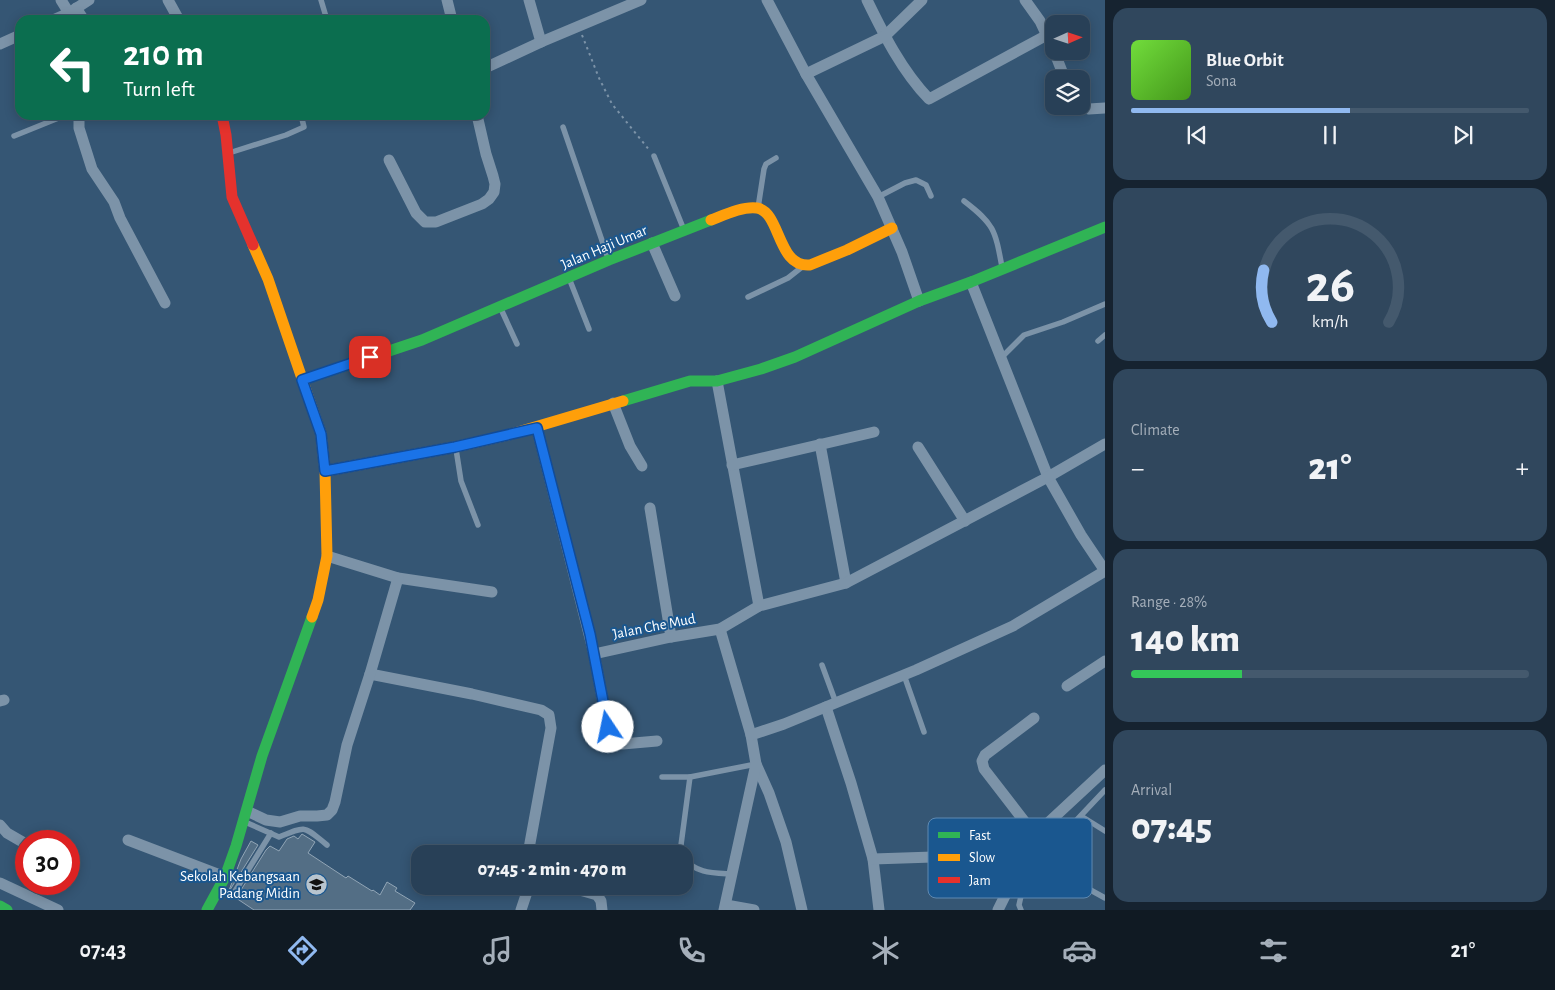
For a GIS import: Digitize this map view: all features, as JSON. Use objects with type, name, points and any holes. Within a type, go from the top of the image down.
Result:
[{"type":"main road","points":[[207,910],[224,876],[245,816],[262,756],[318,600],[327,556],[325,471],[321,434],[268,279],[232,197],[229,183],[229,153],[223,120]]},
{"type":"main road","points":[[758,208],[766,213],[772,222],[792,260],[797,265],[803,266],[847,250],[892,228]]},
{"type":"main road","name":"Jalan Haji Umar","points":[[302,380],[422,340],[609,260],[733,211],[758,208]]},
{"type":"main road","points":[[325,471],[455,447],[537,428],[613,403],[690,381],[717,381],[761,369],[830,342],[919,301],[972,282],[1105,227]]},
{"type":"main road","points":[[0,906],[7,910]]},
{"type":"street","points":[[61,0],[78,15]]},
{"type":"street","points":[[63,15],[89,0]]},
{"type":"street","points":[[168,0],[176,15]]},
{"type":"street","points":[[447,0],[451,15]]},
{"type":"street","points":[[529,0],[541,42]]},
{"type":"street","points":[[490,66],[641,0]]},
{"type":"street","points":[[767,0],[806,74],[878,197],[892,228],[919,301]]},
{"type":"street","points":[[867,0],[885,36],[910,76],[930,99],[1045,36]]},
{"type":"street","points":[[806,74],[885,36],[922,0]]},
{"type":"street","points":[[1025,0],[1045,31]]},
{"type":"street","points":[[0,44],[15,37]]},
{"type":"street","points":[[1090,109],[1105,108]]},
{"type":"street","points":[[79,120],[92,169],[114,202],[120,218],[165,303]]},
{"type":"street","points":[[388,160],[416,213],[425,222],[436,222],[482,204],[494,192],[495,184],[478,120]]},
{"type":"street","points":[[652,243],[675,296]]},
{"type":"street","points":[[750,735],[904,675],[1013,626],[1105,571],[1081,535],[1048,477],[972,282]]},
{"type":"street","points":[[717,381],[759,606]]},
{"type":"street","points":[[613,403],[630,446],[642,466]]},
{"type":"street","points":[[537,428],[594,654],[611,745],[657,741]]},
{"type":"street","points":[[732,465],[874,432]]},
{"type":"street","points":[[820,444],[846,583]]},
{"type":"street","points":[[802,910],[786,842],[769,793],[756,764],[750,735],[720,629],[759,606],[846,583],[1048,477],[1105,444]]},
{"type":"street","points":[[918,448],[965,521]]},
{"type":"street","points":[[650,508],[671,637]]},
{"type":"street","points":[[327,556],[398,578],[492,592]]},
{"type":"street","points":[[245,816],[280,822],[300,816],[327,815],[332,810],[336,802],[347,745],[398,578]]},
{"type":"street","name":"Jalan Che Mud","points":[[594,654],[671,637],[720,629]]},
{"type":"street","points":[[1067,686],[1105,661]]},
{"type":"street","points":[[370,674],[472,694],[541,710],[550,715],[551,728],[530,845]]},
{"type":"street","points":[[831,705],[873,859],[879,910]]},
{"type":"street","points":[[1023,818],[984,769],[982,761],[985,754],[1034,718]]},
{"type":"street","points":[[754,910],[725,908],[756,764]]},
{"type":"street","points":[[1054,818],[1105,770]]},
{"type":"street","points":[[2,833],[15,839]]},
{"type":"street","points":[[128,840],[224,876]]},
{"type":"street","points":[[873,859],[928,857]]},
{"type":"street","points":[[0,883],[58,910]]},
{"type":"street","points":[[521,910],[526,895]]},
{"type":"street","points":[[597,895],[601,901],[602,910]]},
{"type":"street","points":[[998,910],[1004,898]]},
{"type":"lane","points":[[320,0],[325,15]]},
{"type":"lane","points":[[14,136],[54,120]]},
{"type":"lane","points":[[229,153],[286,135],[304,127],[302,120]]},
{"type":"lane","points":[[563,127],[609,260]]},
{"type":"lane","points":[[654,156],[684,230]]},
{"type":"lane","points":[[758,208],[764,169],[766,164],[776,158]]},
{"type":"lane","points":[[878,197],[905,183],[916,180],[926,185],[931,196]]},
{"type":"lane","points":[[964,201],[989,223],[995,234],[1002,269]]},
{"type":"lane","points":[[748,297],[788,278],[803,266]]},
{"type":"lane","points":[[568,278],[589,329]]},
{"type":"lane","points":[[1002,358],[1024,335],[1063,322],[1105,304]]},
{"type":"lane","points":[[500,307],[517,344]]},
{"type":"lane","points":[[1098,341],[1105,335]]},
{"type":"lane","points":[[455,447],[461,481],[478,525]]},
{"type":"lane","points":[[822,665],[831,705]]},
{"type":"lane","points":[[904,675],[924,732]]},
{"type":"lane","points":[[662,777],[690,777],[756,764]]},
{"type":"lane","points":[[681,845],[690,777]]},
{"type":"lane","points":[[1084,818],[1081,816],[1105,790]]},
{"type":"lane","points":[[245,816],[279,837],[303,828],[327,845]]},
{"type":"lane","points":[[1092,823],[1105,831]]},
{"type":"lane","points":[[232,896],[271,833]]},
{"type":"lane","points":[[693,866],[703,872],[732,874]]},
{"type":"lane","points":[[1092,891],[1105,898]]},
{"type":"lane","points":[[1021,898],[1019,905],[1021,910]]},
{"type":"path","points":[[578,26],[599,78],[612,104],[654,156]]},
{"type":"building","points":[[302,834],[315,842],[308,853],[346,878],[348,876],[380,895],[387,882],[397,888],[395,891],[415,903],[410,910],[254,910],[236,898],[270,846],[279,851],[287,839],[294,836],[298,839]]},
{"type":"building","points":[[251,841],[258,845],[228,893],[241,859]]},
{"type":"traffic: fast","points":[[302,380],[422,340],[609,260],[711,220]]},
{"type":"traffic: fast","points":[[623,401],[690,381],[717,381],[795,357],[919,301],[971,282],[1105,227]]},
{"type":"traffic: fast","points":[[207,910],[225,877],[262,756],[312,617]]},
{"type":"traffic: fast","points":[[0,906],[7,910]]},
{"type":"traffic: slow","points":[[711,220],[728,213],[757,208],[765,212],[771,219],[791,258],[799,264],[810,265],[847,250],[892,228]]},
{"type":"traffic: slow","points":[[253,245],[268,279],[321,434],[325,471],[327,556],[318,600],[312,617]]},
{"type":"traffic: slow","points":[[325,471],[455,447],[508,435],[623,401]]},
{"type":"traffic: jam","points":[[223,120],[232,197],[253,245]]},
{"type":"place","name":"Sekolah Kebangsaan Padang Midin","points":[[316,885]]},
{"type":"route","points":[[370,357],[302,380],[321,434],[325,471],[455,447],[537,428],[590,634],[608,727]]}]
